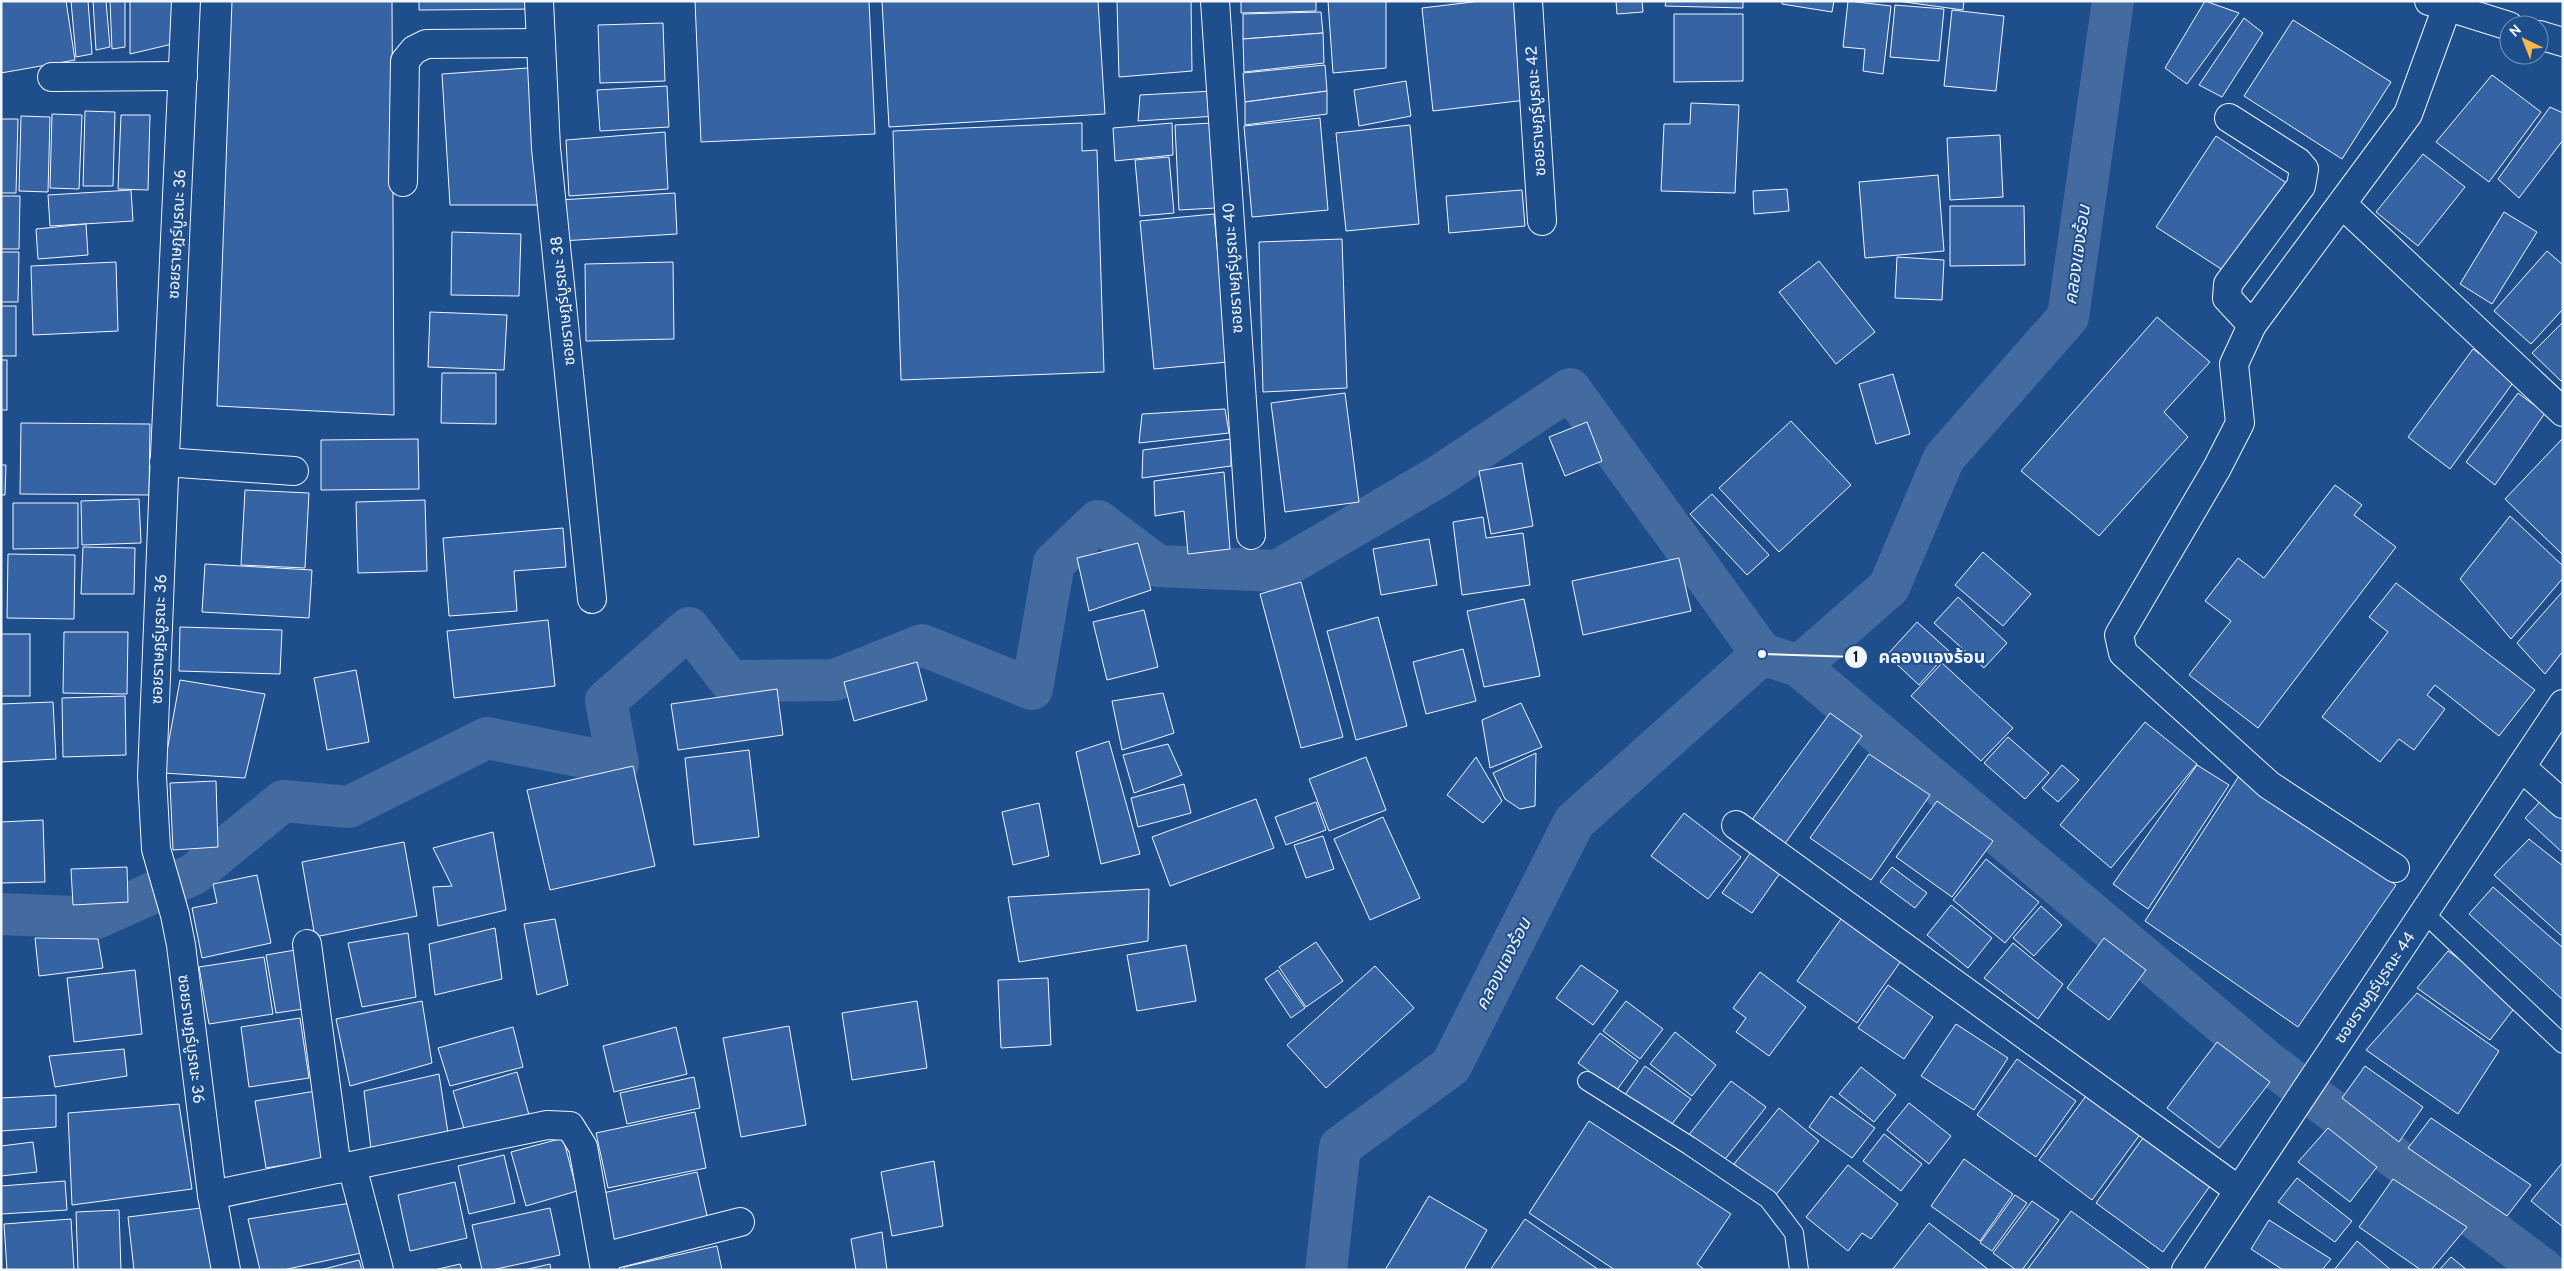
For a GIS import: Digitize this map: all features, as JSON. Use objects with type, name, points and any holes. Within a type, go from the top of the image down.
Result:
[{"type":"street","name":"ซอยราษฎร์บูรณะ 36","points":[[186,1],[164,462],[152,776],[156,849],[163,879],[175,915],[212,1195],[226,1270]]},
{"type":"street","name":"ซอยราษฎร์บูรณะ 38","points":[[539,1],[547,157],[592,599]]},
{"type":"street","name":"ซอยราษฎร์บูรณะ 40","points":[[1215,1],[1251,535]]},
{"type":"street","name":"ซอยราษฎร์บูรณะ 42","points":[[1528,1],[1542,220]]},
{"type":"street","points":[[2395,868],[2269,784],[2123,653],[2119,635],[2217,468],[2240,423],[2234,364],[2252,325],[2408,114],[2438,4],[2499,23]]},
{"type":"street","points":[[2549,38],[2563,42]]},
{"type":"street","points":[[403,182],[405,61],[414,50],[426,44],[541,43]]},
{"type":"street","points":[[52,76],[183,76]]},
{"type":"street","points":[[2229,118],[2298,162],[2304,169],[2301,186],[2228,284],[2227,298],[2252,325]]},
{"type":"street","points":[[2342,204],[2563,412]]},
{"type":"street","points":[[164,462],[294,471]]},
{"type":"street","name":"ซอยราษฎร์บูรณะ 44","points":[[2186,1270],[2563,704]]},
{"type":"street","points":[[2521,767],[2563,804]]},
{"type":"street","points":[[1736,825],[2238,1190]]},
{"type":"street","points":[[307,944],[345,1168],[379,1270]]},
{"type":"street","points":[[212,1195],[547,1125],[570,1126],[583,1147],[604,1263],[740,1222]]},
{"type":"lane","points":[[2424,913],[2563,1044]]},
{"type":"lane","points":[[1587,1081],[1690,1146],[1768,1199],[1794,1233],[1800,1270]]},
{"type":"building","points":[[1,1],[66,1],[75,60],[1,73]]},
{"type":"building","points":[[71,1],[88,1],[92,54],[76,57]]},
{"type":"building","points":[[93,1],[106,1],[110,47],[96,50]]},
{"type":"building","points":[[110,1],[125,1],[125,47],[112,49]]},
{"type":"building","points":[[130,1],[183,1],[185,41],[130,54]]},
{"type":"building","points":[[232,1],[392,1],[394,415],[217,406]]},
{"type":"building","points":[[419,1],[539,1],[539,9],[419,10]]},
{"type":"building","points":[[695,1],[869,1],[875,134],[701,142]]},
{"type":"building","points":[[882,1],[1098,1],[1105,114],[889,127]]},
{"type":"building","points":[[1117,1],[1191,1],[1192,71],[1119,77]]},
{"type":"building","points":[[1241,1],[1316,1],[1316,11],[1241,13]]},
{"type":"building","points":[[1328,1],[1386,1],[1386,68],[1333,73]]},
{"type":"building","points":[[1481,1],[1516,1],[1526,100],[1433,111],[1422,8]]},
{"type":"building","points":[[1616,1],[1642,1],[1643,12],[1617,14]]},
{"type":"building","points":[[1666,1],[1743,1],[1743,8],[1665,6]]},
{"type":"building","points":[[1782,1],[1834,1],[1832,12],[1782,4]]},
{"type":"building","points":[[1848,1],[1891,6],[1883,74],[1863,71],[1865,49],[1843,47]]},
{"type":"building","points":[[1897,1],[1964,1],[1963,10]]},
{"type":"building","points":[[2205,1],[2239,13],[2187,84],[2165,68]]},
{"type":"building","points":[[1895,5],[1944,9],[1939,61],[1890,57]]},
{"type":"building","points":[[1952,10],[2004,16],[1996,91],[1944,86]]},
{"type":"building","points":[[1321,12],[1323,33],[1243,39],[1243,14]]},
{"type":"building","points":[[1674,14],[1743,14],[1743,81],[1674,82]]},
{"type":"building","points":[[2244,18],[2263,33],[2222,97],[2199,85]]},
{"type":"building","points":[[2293,20],[2391,82],[2342,159],[2244,96]]},
{"type":"building","points":[[663,23],[665,81],[600,83],[598,25]]},
{"type":"building","points":[[1323,33],[1324,63],[1244,72],[1243,39]]},
{"type":"building","points":[[1325,65],[1327,91],[1245,102],[1243,73]]},
{"type":"building","points":[[542,67],[552,205],[450,205],[442,74]]},
{"type":"building","points":[[2492,75],[2541,112],[2489,182],[2436,142]]},
{"type":"building","points":[[1406,81],[1411,116],[1359,126],[1354,90]]},
{"type":"building","points":[[667,86],[669,127],[600,131],[597,90]]},
{"type":"building","points":[[1213,91],[1217,116],[1138,121],[1140,95]]},
{"type":"building","points":[[1327,91],[1327,114],[1245,125],[1245,102]]},
{"type":"building","points":[[1691,103],[1739,105],[1735,193],[1661,191],[1664,124],[1690,124]]},
{"type":"building","points":[[2550,107],[2563,113],[2563,140],[2519,198],[2498,179]]},
{"type":"building","points":[[85,111],[115,112],[113,186],[83,186]]},
{"type":"building","points":[[52,114],[82,115],[79,189],[50,188]]},
{"type":"building","points":[[121,115],[150,115],[148,190],[118,189]]},
{"type":"building","points":[[21,116],[50,117],[48,192],[19,191]]},
{"type":"building","points":[[1320,118],[1328,210],[1252,217],[1244,126]]},
{"type":"building","points":[[1,119],[18,119],[16,193],[1,193]]},
{"type":"building","points":[[1082,123],[1082,151],[1097,150],[1104,372],[901,380],[893,131]]},
{"type":"building","points":[[1172,123],[1173,155],[1115,161],[1113,128]]},
{"type":"building","points":[[1212,123],[1216,208],[1179,210],[1175,125]]},
{"type":"building","points":[[1410,125],[1419,224],[1346,231],[1336,133]]},
{"type":"building","points":[[665,132],[668,189],[569,196],[566,140]]},
{"type":"building","points":[[2000,135],[2003,197],[1950,200],[1947,138]]},
{"type":"building","points":[[2216,136],[2288,184],[2229,274],[2156,227]]},
{"type":"building","points":[[2423,154],[2465,187],[2418,246],[2376,212]]},
{"type":"building","points":[[1169,157],[1174,213],[1140,216],[1135,160]]},
{"type":"building","points":[[1938,175],[1944,251],[1865,258],[1859,182]]},
{"type":"building","points":[[1787,189],[1789,211],[1754,214],[1753,191]]},
{"type":"building","points":[[131,190],[133,221],[50,226],[48,195]]},
{"type":"building","points":[[1522,190],[1525,226],[1449,233],[1446,196]]},
{"type":"building","points":[[675,193],[677,234],[561,241],[559,200]]},
{"type":"building","points":[[1,196],[20,196],[19,249],[1,249]]},
{"type":"building","points":[[1950,206],[2024,206],[2025,265],[1950,266]]},
{"type":"building","points":[[2504,212],[2537,232],[2492,304],[2460,284]]},
{"type":"building","points":[[1214,214],[1228,362],[1154,369],[1140,221]]},
{"type":"building","points":[[86,224],[88,255],[38,259],[36,229]]},
{"type":"building","points":[[452,232],[521,234],[519,296],[451,295]]},
{"type":"building","points":[[1342,239],[1347,388],[1263,392],[1259,242]]},
{"type":"building","points":[[2547,251],[2563,265],[2563,309],[2531,344],[2494,311]]},
{"type":"building","points":[[1,252],[19,252],[18,302],[1,302]]},
{"type":"building","points":[[1897,257],[1944,260],[1942,300],[1895,298]]},
{"type":"building","points":[[1819,261],[1875,332],[1836,364],[1779,292]]},
{"type":"building","points":[[116,262],[118,331],[33,335],[31,266]]},
{"type":"building","points":[[673,262],[674,339],[586,341],[585,264]]},
{"type":"building","points":[[1,306],[16,306],[16,356],[1,356]]},
{"type":"building","points":[[430,312],[507,315],[504,370],[428,367]]},
{"type":"building","points":[[2157,317],[2210,362],[2164,412],[2188,437],[2099,536],[2021,471]]},
{"type":"building","points":[[2563,322],[2563,380],[2561,381],[2532,353]]},
{"type":"building","points":[[2473,349],[2515,380],[2450,469],[2408,437]]},
{"type":"building","points":[[1,360],[7,360],[7,410],[1,410]]},
{"type":"building","points":[[442,373],[496,373],[496,424],[441,423]]},
{"type":"building","points":[[1893,374],[1910,434],[1876,444],[1859,384]]},
{"type":"building","points":[[1345,393],[1359,502],[1285,512],[1271,403]]},
{"type":"building","points":[[2518,393],[2545,413],[2495,485],[2466,462]]},
{"type":"building","points":[[1225,409],[1229,433],[1139,443],[1142,414]]},
{"type":"building","points":[[1791,421],[1851,485],[1779,552],[1719,488]]},
{"type":"building","points":[[1587,422],[1602,461],[1565,476],[1549,437]]},
{"type":"building","points":[[21,423],[150,424],[149,495],[20,494]]},
{"type":"building","points":[[2563,438],[2563,555],[2505,499]]},
{"type":"building","points":[[418,439],[419,489],[321,490],[321,440]]},
{"type":"building","points":[[1231,439],[1231,466],[1142,478],[1143,450]]},
{"type":"building","points":[[1522,463],[1533,526],[1491,534],[1479,471]]},
{"type":"building","points":[[1,465],[6,465],[5,495],[1,495]]},
{"type":"building","points":[[1224,472],[1230,549],[1188,554],[1184,511],[1155,516],[1154,481]]},
{"type":"building","points":[[2335,485],[2362,505],[2354,515],[2396,547],[2258,728],[2189,675],[2231,621],[2205,601],[2238,558],[2264,578]]},
{"type":"building","points":[[245,490],[309,493],[305,568],[241,565]]},
{"type":"building","points":[[1712,494],[1769,555],[1747,575],[1690,514]]},
{"type":"building","points":[[139,499],[141,543],[82,545],[81,501]]},
{"type":"building","points":[[425,500],[427,571],[358,573],[356,502]]},
{"type":"building","points":[[13,503],[78,503],[78,548],[13,549]]},
{"type":"building","points":[[2510,516],[2563,566],[2563,578],[2511,639],[2460,579]]},
{"type":"building","points":[[1483,517],[1486,538],[1523,533],[1530,585],[1462,595],[1453,522]]},
{"type":"building","points":[[563,528],[566,567],[514,571],[517,611],[449,616],[443,538]]},
{"type":"building","points":[[1429,539],[1437,585],[1381,595],[1373,549]]},
{"type":"building","points":[[1138,543],[1151,590],[1089,611],[1077,558]]},
{"type":"building","points":[[83,547],[135,548],[134,594],[81,594]]},
{"type":"building","points":[[1983,552],[2031,594],[2003,626],[1955,585]]},
{"type":"building","points":[[8,554],[75,555],[74,619],[7,618]]},
{"type":"building","points":[[1679,558],[1691,611],[1583,635],[1572,581]]},
{"type":"building","points":[[205,564],[312,570],[309,618],[202,612]]},
{"type":"building","points":[[1301,582],[1343,737],[1301,748],[1260,594]]},
{"type":"building","points":[[2396,583],[2535,690],[2499,736],[2435,685],[2427,695],[2445,709],[2414,750],[2399,739],[2380,762],[2322,717],[2388,632],[2369,617]]},
{"type":"building","points":[[2563,591],[2563,651],[2545,674],[2517,643]]},
{"type":"building","points":[[1958,597],[2007,643],[1984,668],[1934,623]]},
{"type":"building","points":[[1524,599],[1540,676],[1484,687],[1467,611]]},
{"type":"building","points":[[1144,610],[1158,667],[1107,680],[1093,622]]},
{"type":"building","points":[[1378,617],[1407,726],[1356,740],[1327,631]]},
{"type":"building","points":[[548,620],[555,686],[454,698],[447,631]]},
{"type":"building","points":[[1917,622],[1949,651],[1919,685],[1887,655]]},
{"type":"building","points":[[180,627],[282,630],[280,674],[179,671]]},
{"type":"building","points":[[64,632],[128,632],[127,694],[63,693]]},
{"type":"building","points":[[1,634],[30,634],[30,696],[1,696]]},
{"type":"building","points":[[1463,649],[1476,701],[1426,714],[1413,662]]},
{"type":"building","points":[[917,662],[927,700],[854,721],[844,682]]},
{"type":"building","points":[[1942,663],[2013,728],[1981,761],[1911,696]]},
{"type":"building","points":[[356,670],[369,742],[327,750],[314,678]]},
{"type":"building","points":[[180,680],[265,694],[245,778],[163,773]]},
{"type":"building","points":[[777,689],[783,735],[678,750],[671,704]]},
{"type":"building","points":[[1163,693],[1174,733],[1122,750],[1112,701]]},
{"type":"building","points":[[125,696],[126,755],[63,757],[62,698]]},
{"type":"building","points":[[53,702],[56,759],[1,762],[1,704]]},
{"type":"building","points":[[1521,703],[1542,747],[1490,768],[1482,720]]},
{"type":"building","points":[[1830,713],[1862,736],[1784,845],[1751,821]]},
{"type":"building","points":[[2145,722],[2197,764],[2111,868],[2060,825]]},
{"type":"building","points":[[2008,737],[2049,773],[2025,799],[1984,763]]},
{"type":"building","points":[[1109,741],[1140,854],[1101,864],[1076,752]]},
{"type":"building","points":[[1168,744],[1182,775],[1134,793],[1123,755]]},
{"type":"building","points":[[749,750],[759,837],[694,845],[685,758]]},
{"type":"building","points":[[1536,753],[1535,806],[1520,809],[1505,799],[1493,773]]},
{"type":"building","points":[[1869,754],[1930,795],[1871,880],[1810,838]]},
{"type":"building","points":[[1366,757],[1386,810],[1329,831],[1309,779]]},
{"type":"building","points":[[1476,757],[1502,801],[1483,823],[1447,795]]},
{"type":"building","points":[[2062,765],[2079,780],[2058,802],[2042,788]]},
{"type":"building","points":[[2197,765],[2229,785],[2148,909],[2113,884]]},
{"type":"building","points":[[633,766],[655,866],[550,890],[527,790]]},
{"type":"building","points":[[2239,776],[2396,885],[2298,1027],[2145,921]]},
{"type":"building","points":[[216,781],[218,847],[173,850],[170,783]]},
{"type":"building","points":[[1184,784],[1191,813],[1138,827],[1131,798]]},
{"type":"building","points":[[2549,792],[2563,805],[2563,853],[2525,818]]},
{"type":"building","points":[[1256,799],[1274,848],[1170,886],[1152,837]]},
{"type":"building","points":[[1937,801],[1993,841],[1952,897],[1896,857]]},
{"type":"building","points":[[1316,802],[1326,830],[1286,845],[1275,817]]},
{"type":"building","points":[[1039,803],[1049,856],[1013,865],[1002,812]]},
{"type":"building","points":[[1684,813],[1741,857],[1708,899],[1651,856]]},
{"type":"building","points":[[1383,817],[1420,898],[1370,920],[1334,839]]},
{"type":"building","points":[[43,820],[45,882],[1,883],[1,822]]},
{"type":"building","points":[[493,832],[506,910],[438,926],[433,887],[452,886],[433,848]]},
{"type":"building","points":[[1323,836],[1334,869],[1306,878],[1294,845]]},
{"type":"building","points":[[2529,839],[2563,866],[2563,937],[2494,875]]},
{"type":"building","points":[[404,842],[417,916],[315,937],[302,862]]},
{"type":"building","points":[[1756,845],[1785,866],[1752,913],[1722,893]]},
{"type":"building","points":[[1986,859],[2039,902],[2005,943],[1953,900]]},
{"type":"building","points":[[127,867],[128,902],[73,905],[71,869]]},
{"type":"building","points":[[1892,867],[1927,893],[1915,908],[1880,882]]},
{"type":"building","points":[[257,875],[271,943],[202,958],[192,908],[217,903],[213,884]]},
{"type":"building","points":[[2493,887],[2563,948],[2563,1000],[2469,914]]},
{"type":"building","points":[[1149,889],[1148,941],[1019,962],[1008,897]]},
{"type":"building","points":[[1951,905],[1992,938],[1968,968],[1927,935]]},
{"type":"building","points":[[2041,906],[2062,925],[2034,956],[2013,938]]},
{"type":"building","points":[[1846,912],[1906,954],[1857,1023],[1797,981]]},
{"type":"building","points":[[555,919],[568,985],[537,995],[524,924]]},
{"type":"building","points":[[495,928],[502,979],[435,995],[429,944]]},
{"type":"building","points":[[408,933],[416,997],[362,1007],[348,943]]},
{"type":"building","points":[[35,938],[98,939],[103,968],[39,976]]},
{"type":"building","points":[[2104,938],[2146,970],[2109,1020],[2067,988]]},
{"type":"building","points":[[1316,942],[1343,981],[1306,1007],[1279,967]]},
{"type":"building","points":[[2013,943],[2063,984],[2038,1019],[1984,978]]},
{"type":"building","points":[[1186,945],[1196,1001],[1137,1011],[1127,955]]},
{"type":"building","points":[[301,949],[310,1008],[276,1013],[266,955]]},
{"type":"building","points":[[2448,951],[2519,1002],[2490,1040],[2417,988]]},
{"type":"building","points":[[264,957],[273,1014],[209,1024],[199,967]]},
{"type":"building","points":[[1581,965],[1618,991],[1593,1025],[1556,998]]},
{"type":"building","points":[[1375,966],[1414,1008],[1326,1088],[1287,1045]]},
{"type":"building","points":[[135,970],[142,1034],[74,1042],[67,978]]},
{"type":"building","points":[[1278,970],[1305,1008],[1291,1018],[1265,979]]},
{"type":"building","points":[[1760,972],[1806,1007],[1769,1056],[1736,1032],[1746,1018],[1733,1008]]},
{"type":"building","points":[[1048,978],[1051,1045],[1001,1048],[998,980]]},
{"type":"building","points":[[1888,985],[1933,1017],[1904,1059],[1858,1028]]},
{"type":"building","points":[[2417,993],[2499,1051],[2458,1114],[2366,1050]]},
{"type":"building","points":[[422,1001],[432,1063],[350,1086],[336,1019]]},
{"type":"building","points":[[917,1001],[927,1068],[852,1080],[842,1013]]},
{"type":"building","points":[[1626,1001],[1663,1029],[1640,1059],[1603,1031]]},
{"type":"building","points":[[300,1018],[309,1078],[249,1087],[241,1027]]},
{"type":"building","points":[[1956,1024],[2008,1058],[1974,1110],[1921,1076]]},
{"type":"building","points":[[789,1026],[806,1125],[741,1137],[723,1038]]},
{"type":"building","points":[[513,1027],[523,1067],[450,1086],[438,1048]]},
{"type":"building","points":[[676,1027],[687,1074],[614,1092],[603,1046]]},
{"type":"building","points":[[1675,1032],[1716,1065],[1692,1096],[1650,1064]]},
{"type":"building","points":[[1600,1033],[1638,1061],[1616,1091],[1578,1063]]},
{"type":"building","points":[[2217,1042],[2270,1082],[2219,1148],[2167,1108]]},
{"type":"building","points":[[124,1049],[127,1076],[55,1087],[49,1056]]},
{"type":"building","points":[[2017,1059],[2076,1101],[2036,1157],[1977,1115]]},
{"type":"building","points":[[1645,1066],[1691,1099],[1669,1128],[1624,1096]]},
{"type":"building","points":[[2365,1066],[2423,1107],[2399,1142],[2342,1098]]},
{"type":"building","points":[[1861,1067],[1896,1095],[1874,1122],[1839,1094]]},
{"type":"building","points":[[517,1072],[529,1115],[465,1132],[453,1091]]},
{"type":"building","points":[[439,1074],[448,1133],[371,1149],[364,1091]]},
{"type":"building","points":[[694,1077],[700,1108],[627,1124],[620,1093]]},
{"type":"building","points":[[1731,1081],[1766,1107],[1722,1163],[1688,1136]]},
{"type":"building","points":[[2091,1089],[2144,1129],[2092,1200],[2039,1160]]},
{"type":"building","points":[[316,1091],[327,1158],[266,1168],[255,1101]]},
{"type":"building","points":[[56,1095],[56,1127],[1,1131],[1,1098]]},
{"type":"building","points":[[1831,1096],[1875,1128],[1852,1158],[1809,1127]]},
{"type":"building","points":[[1909,1103],[1951,1136],[1929,1164],[1887,1130]]},
{"type":"building","points":[[179,1104],[192,1189],[72,1205],[68,1113]]},
{"type":"building","points":[[1779,1108],[1819,1141],[1775,1196],[1734,1164]]},
{"type":"building","points":[[695,1112],[706,1168],[608,1188],[596,1133]]},
{"type":"building","points":[[2431,1118],[2531,1185],[2507,1216],[2408,1148]]},
{"type":"building","points":[[1589,1121],[1731,1214],[1697,1264],[1705,1270],[1615,1270],[1529,1213]]},
{"type":"building","points":[[2328,1128],[2377,1167],[2350,1202],[2298,1162]]},
{"type":"building","points":[[2148,1131],[2215,1179],[2163,1252],[2096,1203]]},
{"type":"building","points":[[1884,1134],[1922,1164],[1901,1191],[1863,1161]]},
{"type":"building","points":[[563,1138],[577,1191],[526,1206],[511,1152]]},
{"type":"building","points":[[33,1142],[37,1172],[1,1176],[1,1146]]},
{"type":"building","points":[[504,1155],[515,1203],[469,1214],[458,1166]]},
{"type":"building","points":[[1964,1159],[2013,1194],[1980,1241],[1931,1206]]},
{"type":"building","points":[[934,1161],[943,1226],[892,1236],[881,1172]]},
{"type":"building","points":[[2563,1162],[2563,1227],[2531,1201]]},
{"type":"building","points":[[1848,1165],[1898,1204],[1871,1239],[1862,1233],[1848,1251],[1806,1217]]},
{"type":"building","points":[[697,1172],[709,1224],[614,1246],[603,1193]]},
{"type":"building","points":[[2297,1178],[2352,1221],[2335,1242],[2278,1202]]},
{"type":"building","points":[[2393,1179],[2467,1227],[2431,1270],[2421,1270],[2359,1227]]},
{"type":"building","points":[[65,1181],[67,1210],[1,1214],[1,1186]]},
{"type":"building","points":[[455,1182],[467,1238],[410,1251],[398,1195]]},
{"type":"building","points":[[2015,1195],[2027,1203],[1992,1251],[1980,1243]]},
{"type":"building","points":[[1429,1196],[1487,1230],[1464,1270],[1385,1270]]},
{"type":"building","points":[[2032,1201],[2059,1220],[2022,1270],[2016,1270],[1993,1253]]},
{"type":"building","points":[[351,1203],[361,1253],[283,1270],[260,1270],[248,1219]]},
{"type":"building","points":[[201,1208],[213,1270],[134,1270],[128,1217]]},
{"type":"building","points":[[550,1208],[560,1255],[492,1270],[482,1270],[472,1225]]},
{"type":"building","points":[[119,1210],[121,1270],[78,1270],[76,1212]]},
{"type":"building","points":[[2071,1211],[2151,1270],[2027,1270]]},
{"type":"building","points":[[71,1219],[74,1270],[7,1270],[4,1224]]},
{"type":"building","points":[[1525,1219],[1599,1270],[1490,1270]]},
{"type":"building","points":[[2269,1220],[2331,1259],[2322,1270],[2283,1270],[2251,1249]]},
{"type":"building","points":[[1929,1223],[1989,1270],[1892,1270]]},
{"type":"building","points":[[882,1232],[887,1270],[856,1270],[851,1239]]},
{"type":"building","points":[[2357,1241],[2391,1270],[2334,1270]]},
{"type":"building","points":[[717,1246],[722,1270],[624,1270],[624,1267]]},
{"type":"building","points":[[2451,1257],[2467,1270],[2439,1270]]},
{"type":"building","points":[[359,1260],[362,1270],[320,1270]]},
{"type":"building","points":[[460,1264],[462,1270],[434,1270]]},
{"type":"building","points":[[550,1264],[551,1270],[524,1270]]},
{"type":"waterway","name":"คลองแจงร้อน","points":[[1326,1270],[1340,1147],[1451,1066],[1574,822],[1762,654],[1799,666],[1889,587],[1944,458],[2068,317],[2113,1]]},
{"type":"waterway","points":[[1,914],[97,918],[194,874],[283,801],[349,807],[487,738],[618,764],[606,701],[689,628],[730,681],[835,680],[922,645],[1032,689],[1054,563],[1098,521],[1158,566],[1277,571],[1436,478],[1570,389],[1762,654]]},
{"type":"waterway","points":[[1799,666],[2269,1063],[2544,1270]]},
{"type":"place","name":"คลองแจงร้อน","points":[[1762,654]]}]
